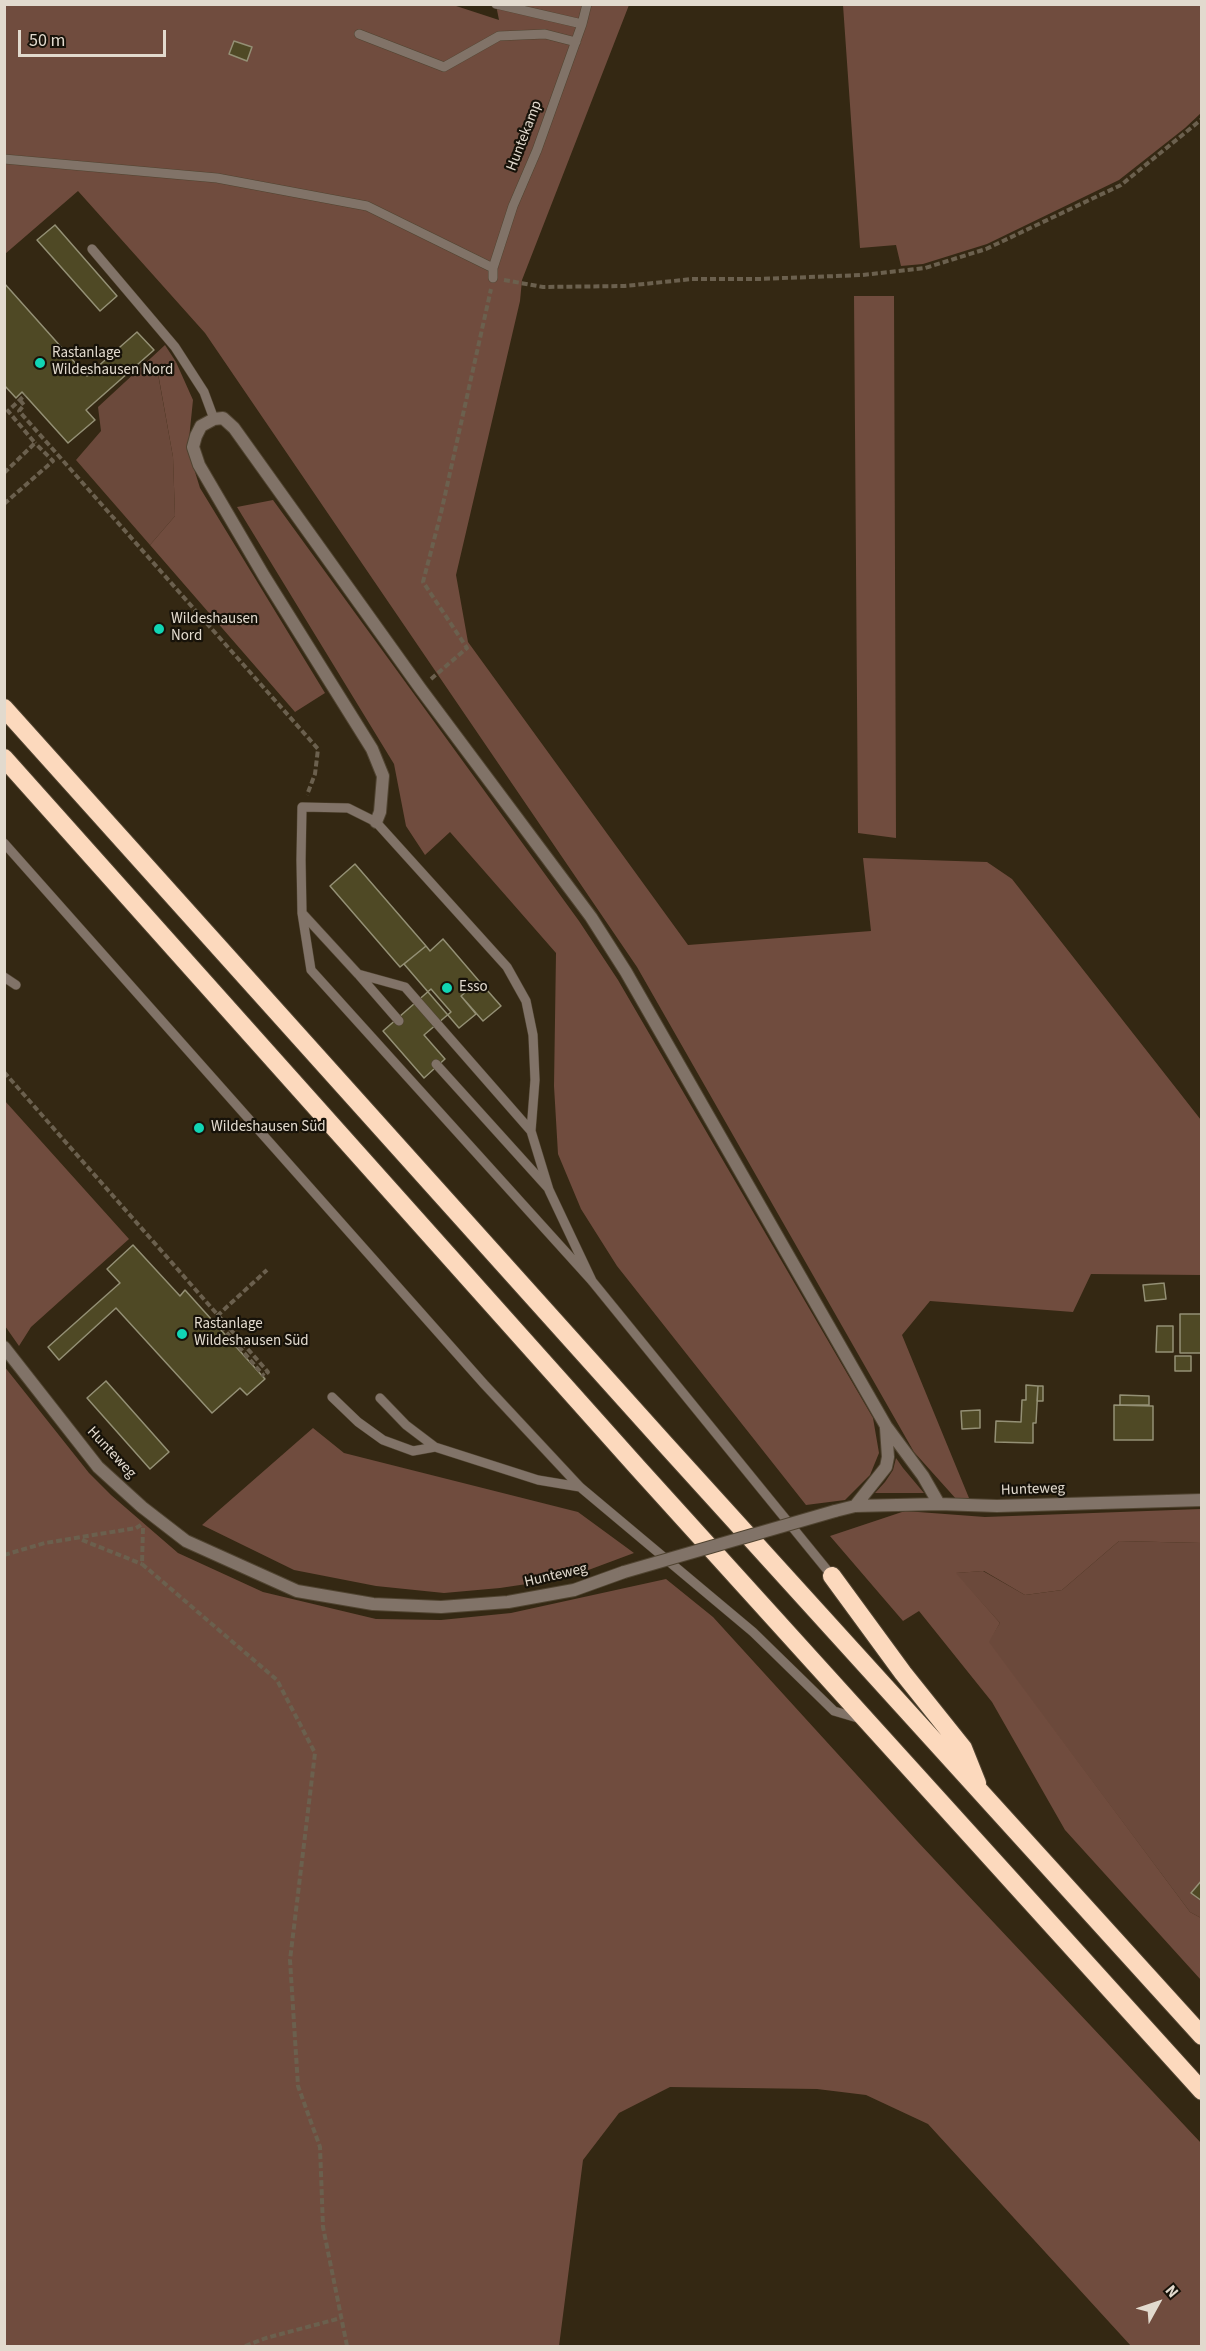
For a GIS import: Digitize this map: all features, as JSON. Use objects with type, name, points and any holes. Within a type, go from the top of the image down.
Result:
[{"type":"highway","points":[[4,708],[982,1796],[1202,2036]]},
{"type":"highway","points":[[4,758],[638,1468],[1202,2091]]},
{"type":"highway","points":[[831,1576],[903,1673],[963,1748],[982,1796]]},
{"type":"street","points":[[376,822],[381,812],[383,776],[372,749],[264,576],[199,465],[193,447],[196,436],[201,426],[214,418],[223,418],[229,422],[420,688],[591,917],[626,972],[886,1426],[923,1476],[939,1504]]},
{"type":"street","name":"Hunteweg","points":[[4,1347],[98,1467],[152,1516],[186,1542],[297,1592],[373,1604],[441,1607],[508,1602],[574,1590],[624,1572],[855,1506],[939,1504],[997,1506],[1202,1500]]},
{"type":"street","points":[[855,1506],[886,1467],[888,1457],[886,1426]]},
{"type":"lane","points":[[495,4],[582,24]]},
{"type":"lane","name":"Huntekamp","points":[[493,273],[513,206],[537,150],[576,42],[587,4]]},
{"type":"lane","points":[[359,34],[444,67],[499,36],[545,34],[576,42]]},
{"type":"lane","points":[[4,159],[217,178],[368,206],[493,273]]},
{"type":"lane","points":[[93,249],[176,347],[204,392],[214,418]]},
{"type":"lane","points":[[591,1281],[549,1190],[531,1131],[533,1035],[526,1001],[507,967],[376,822],[348,808],[302,807],[302,913],[311,970],[591,1281],[831,1576]]},
{"type":"lane","points":[[4,843],[476,1375],[580,1487],[753,1632],[834,1711],[867,1721]]},
{"type":"lane","points":[[302,913],[399,1021]]},
{"type":"lane","points":[[358,974],[405,987],[531,1131]]},
{"type":"lane","points":[[4,977],[16,985]]},
{"type":"lane","points":[[436,1064],[549,1190]]},
{"type":"lane","points":[[333,1397],[358,1422],[383,1440],[413,1451],[435,1447]]},
{"type":"lane","points":[[380,1398],[406,1425],[435,1447],[538,1480],[580,1487]]},
{"type":"path","points":[[420,688],[467,648],[423,582],[441,513],[493,273],[543,287],[625,286],[692,279],[862,275],[925,268],[986,249],[1120,185],[1202,119]]},
{"type":"path","points":[[4,504],[52,461],[6,413],[25,395]]},
{"type":"path","points":[[20,400],[24,405],[19,411],[318,749],[315,774],[302,807]]},
{"type":"path","points":[[4,472],[35,442]]},
{"type":"path","points":[[4,1072],[264,1376],[268,1372],[215,1318]]},
{"type":"path","points":[[215,1318],[267,1270]]},
{"type":"path","points":[[4,1555],[45,1543],[136,1528],[152,1516]]},
{"type":"path","points":[[141,1525],[144,1535],[142,1564]]},
{"type":"path","points":[[79,1539],[142,1564],[277,1680],[315,1753],[290,1960],[298,2086],[320,2147],[323,2227],[347,2346]]},
{"type":"path","points":[[245,2346],[341,2318]]},
{"type":"shaded area","points":[[450,4],[499,20],[496,5],[629,5],[522,280],[520,301],[456,575],[468,642],[688,945],[871,931],[863,858],[987,862],[1012,879],[1201,1120],[1201,1275],[1091,1274],[1073,1312],[930,1301],[902,1335],[969,1498],[957,1500],[914,1452],[637,967],[205,333],[78,191],[5,254],[5,5]]},
{"type":"shaded area","points":[[843,5],[1201,5],[1201,113],[1119,180],[987,244],[923,264],[901,266],[896,245],[860,248]]},
{"type":"shaded area","points":[[854,296],[894,296],[896,838],[858,833]]},
{"type":"shaded area","points":[[165,345],[176,362],[158,374],[173,457],[175,516],[150,545],[76,460],[101,431],[98,407]]},
{"type":"shaded area","points":[[176,362],[193,400],[188,449],[200,488],[325,693],[295,712],[150,545],[175,516],[173,457],[158,373]]},
{"type":"shaded area","points":[[273,500],[579,921],[618,980],[873,1418],[879,1453],[870,1475],[845,1500],[806,1505],[617,1266],[581,1209],[558,1154],[554,1086],[556,953],[450,832],[425,855],[406,826],[394,764],[237,507]]},
{"type":"shaded area","points":[[5,1101],[129,1239],[31,1327],[19,1346],[5,1326]]},
{"type":"shaded area","points":[[4,1366],[89,1473],[111,1495],[178,1553],[263,1592],[376,1619],[441,1620],[511,1613],[666,1579],[713,1617],[917,1841],[1201,2143],[1201,2346],[1131,2346],[928,2124],[866,2095],[817,2089],[670,2087],[619,2113],[583,2160],[559,2346],[5,2346]]},
{"type":"shaded area","points":[[313,1428],[344,1453],[578,1512],[634,1553],[567,1578],[500,1588],[444,1593],[376,1586],[294,1570],[202,1525]]},
{"type":"shaded area","points":[[896,1458],[924,1493],[875,1493],[893,1470]]},
{"type":"shaded area","points":[[1201,1509],[1201,1543],[1119,1541],[1062,1590],[1025,1595],[984,1571],[956,1573],[1000,1623],[989,1642],[1190,1912],[1201,1918],[1201,1980],[1065,1830],[992,1702],[919,1611],[903,1621],[830,1536],[905,1511],[985,1517]]},
{"type":"shaded area","points":[[1119,1541],[1201,1543],[1201,1918],[1190,1912],[988,1642],[1000,1623],[955,1573],[983,1571],[1025,1595],[1062,1590]]},
{"type":"building","points":[[234,41],[252,47],[247,61],[229,54]]},
{"type":"building","points":[[55,225],[117,296],[100,311],[37,240]]},
{"type":"building","name":"Rastanlage Wildeshausen Nord","points":[[4,283],[87,376],[137,332],[154,350],[86,410],[95,420],[68,443],[22,392],[16,398],[4,385]]},
{"type":"building","points":[[355,864],[426,946],[400,967],[330,886]]},
{"type":"building","name":"Esso","points":[[443,939],[479,981],[461,996],[476,1014],[459,1028],[404,964],[426,946],[430,951]]},
{"type":"building","points":[[479,981],[501,1006],[483,1021],[461,996]]},
{"type":"building","points":[[431,989],[451,1012],[424,1035],[445,1059],[424,1078],[383,1031]]},
{"type":"building","name":"Rastanlage Wildeshausen Süd","points":[[133,1245],[180,1296],[185,1290],[265,1379],[247,1395],[240,1388],[212,1413],[116,1308],[59,1360],[48,1347],[120,1283],[107,1269]]},
{"type":"building","points":[[1164,1283],[1166,1299],[1145,1301],[1143,1285]]},
{"type":"building","points":[[1180,1314],[1202,1314],[1202,1353],[1180,1353]]},
{"type":"building","points":[[1157,1326],[1173,1326],[1173,1352],[1156,1352]]},
{"type":"building","points":[[1175,1356],[1191,1356],[1191,1371],[1175,1371]]},
{"type":"building","points":[[106,1381],[169,1452],[150,1469],[87,1398]]},
{"type":"building","points":[[1026,1385],[1038,1386],[1033,1443],[995,1442],[996,1421],[1021,1422],[1022,1400],[1026,1400]]},
{"type":"building","points":[[1038,1386],[1043,1386],[1043,1401],[1037,1401]]},
{"type":"building","points":[[1120,1395],[1149,1396],[1149,1405],[1120,1405]]},
{"type":"building","points":[[1114,1405],[1153,1406],[1153,1440],[1114,1440]]},
{"type":"building","points":[[980,1410],[980,1428],[962,1429],[961,1411]]},
{"type":"building","points":[[1202,1880],[1202,1901],[1191,1893]]},
{"type":"place","name":"Rastanlage Wildeshausen Nord","points":[[40,363]]},
{"type":"place","name":"Wildeshausen Nord","points":[[159,629]]},
{"type":"place","name":"Esso","points":[[447,988]]},
{"type":"place","name":"Wildeshausen Süd","points":[[199,1128]]},
{"type":"place","name":"Rastanlage Wildeshausen Süd","points":[[182,1334]]}]
